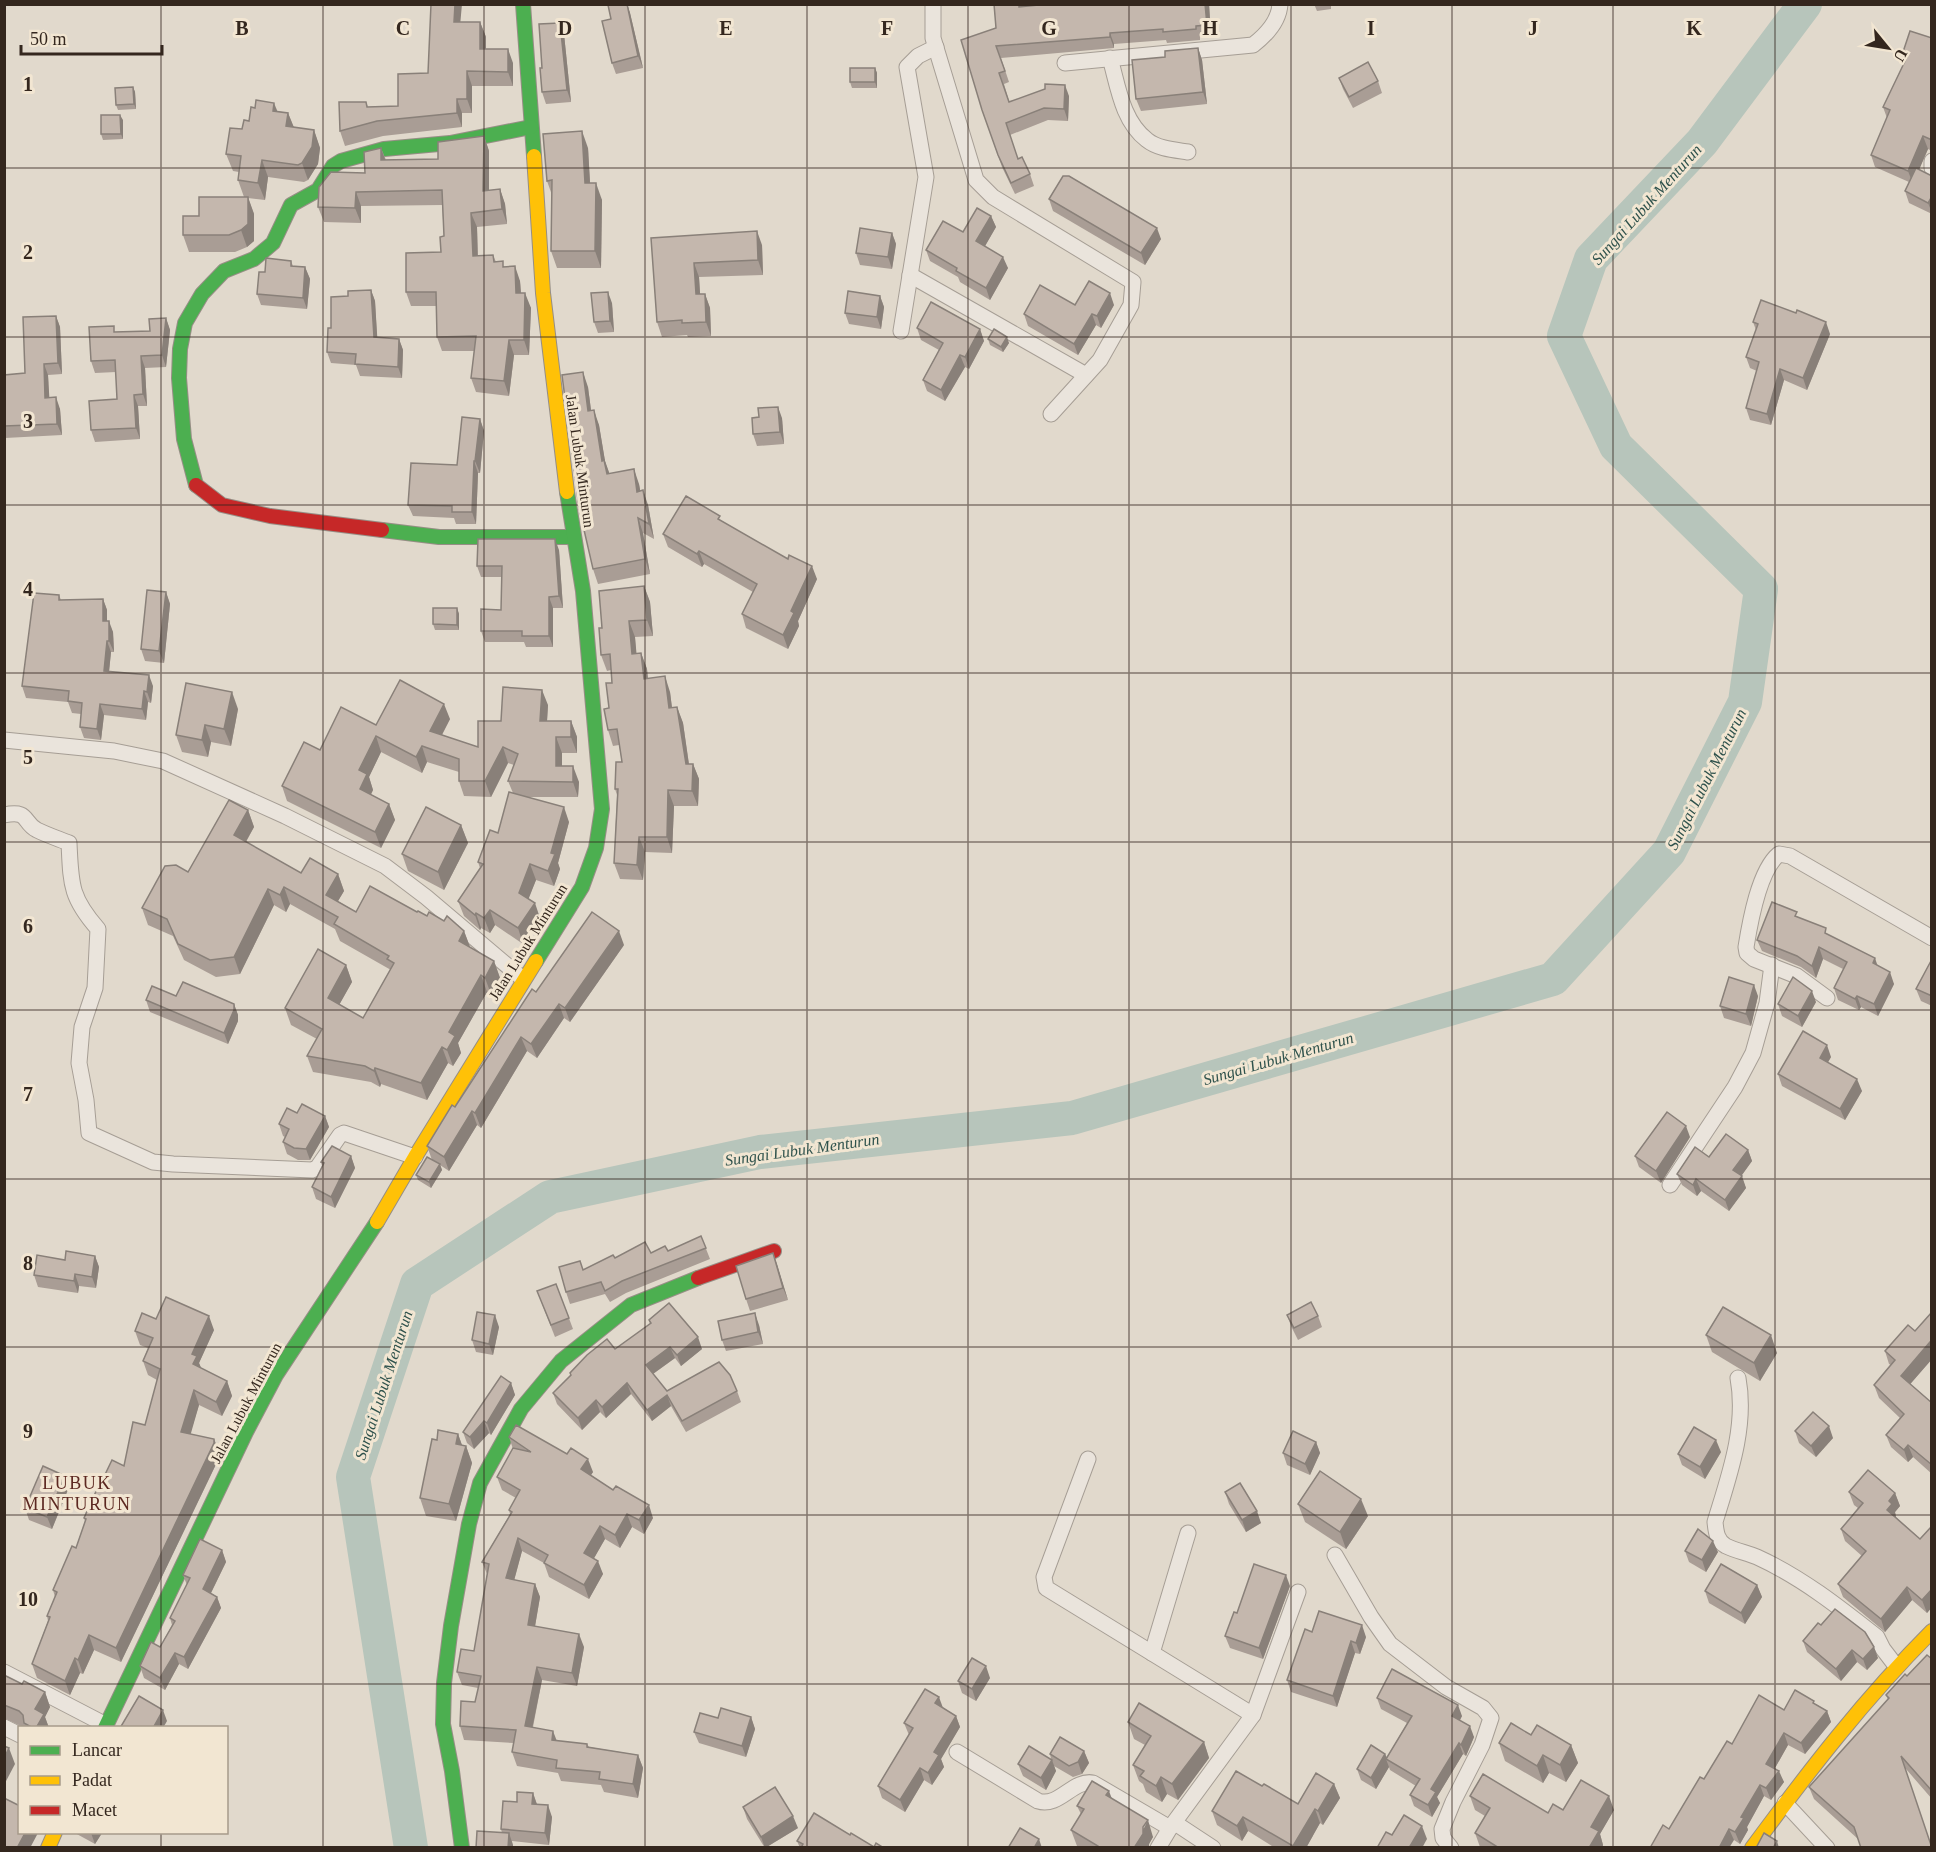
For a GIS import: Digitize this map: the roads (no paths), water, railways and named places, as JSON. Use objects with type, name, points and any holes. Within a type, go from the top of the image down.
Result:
[{"type":"street","name":"Jalan Lubuk Minturun","points":[[106,1726],[246,1432],[276,1375],[380,1218],[523,980],[582,887],[596,848],[602,809],[583,591],[573,537],[546,317],[523,4]]},
{"type":"street","points":[[933,4],[933,38],[976,180],[993,197],[1133,282],[1131,305],[1100,360],[1051,414]]},
{"type":"street","points":[[1065,63],[1253,45],[1272,27],[1280,11],[1280,4]]},
{"type":"street","points":[[901,331],[926,177],[907,67],[918,56],[936,47]]},
{"type":"street","points":[[1110,58],[1125,112],[1137,130],[1147,140],[1159,146],[1188,153]]},
{"type":"street","points":[[531,127],[450,143],[384,149],[341,161],[333,166],[318,190],[291,205],[273,243],[254,259],[224,271],[202,294],[185,323],[179,368],[184,439],[196,486],[222,505],[270,516],[439,537],[573,537]]},
{"type":"street","points":[[1932,161],[1932,168]]},
{"type":"street","points":[[910,275],[1086,375]]},
{"type":"street","points":[[4,740],[114,751],[163,761],[285,816],[385,866],[426,897],[523,980]]},
{"type":"street","points":[[4,815],[18,814],[30,821],[34,829],[69,843],[71,885],[84,913],[98,929],[95,988],[82,1028],[79,1063],[89,1133],[153,1161],[172,1164],[312,1170],[317,1168],[340,1135],[344,1133],[415,1157]]},
{"type":"street","points":[[1827,998],[1797,976],[1754,959],[1747,953],[1746,947],[1757,896],[1772,859],[1779,854],[1790,856],[1932,938]]},
{"type":"street","points":[[1670,1185],[1735,1087],[1753,1053],[1767,1003],[1772,965]]},
{"type":"street","points":[[462,1848],[443,1724],[444,1683],[451,1626],[469,1524],[480,1483],[521,1409],[561,1362],[631,1305],[774,1251]]},
{"type":"street","points":[[1738,1378],[1742,1397],[1735,1455],[1715,1522],[1720,1540],[1727,1546],[1756,1557],[1814,1588],[1877,1637],[1896,1666]]},
{"type":"street","points":[[1088,1459],[1043,1582],[1046,1588],[1253,1715]]},
{"type":"street","points":[[1152,1653],[1188,1533]]},
{"type":"street","points":[[1335,1555],[1371,1617],[1390,1644],[1446,1686],[1483,1708],[1491,1718],[1482,1746],[1453,1802],[1442,1829],[1443,1838],[1451,1848]]},
{"type":"street","points":[[1158,1848],[1172,1825],[1253,1715],[1298,1592]]},
{"type":"street","points":[[1752,1848],[1785,1803],[1896,1666],[1932,1631]]},
{"type":"street","points":[[4,1672],[106,1726]]},
{"type":"street","points":[[4,1727],[18,1734]]},
{"type":"street","points":[[957,1752],[1038,1802],[1050,1802],[1087,1782],[1213,1848]]},
{"type":"street","points":[[1785,1803],[1827,1848]]},
{"type":"street","points":[[48,1848],[55,1834]]},
{"type":"waterway","name":"Sungai Lubuk Menturun","points":[[411,1848],[353,1477],[417,1284],[550,1197],[760,1152],[1072,1118],[1553,979],[1669,852],[1745,702],[1761,589],[1616,446],[1564,336],[1591,259],[1702,142],[1805,4]]},
{"type":"district","name":"LUBUK MINTURUN","points":[[77,1493]]}]
